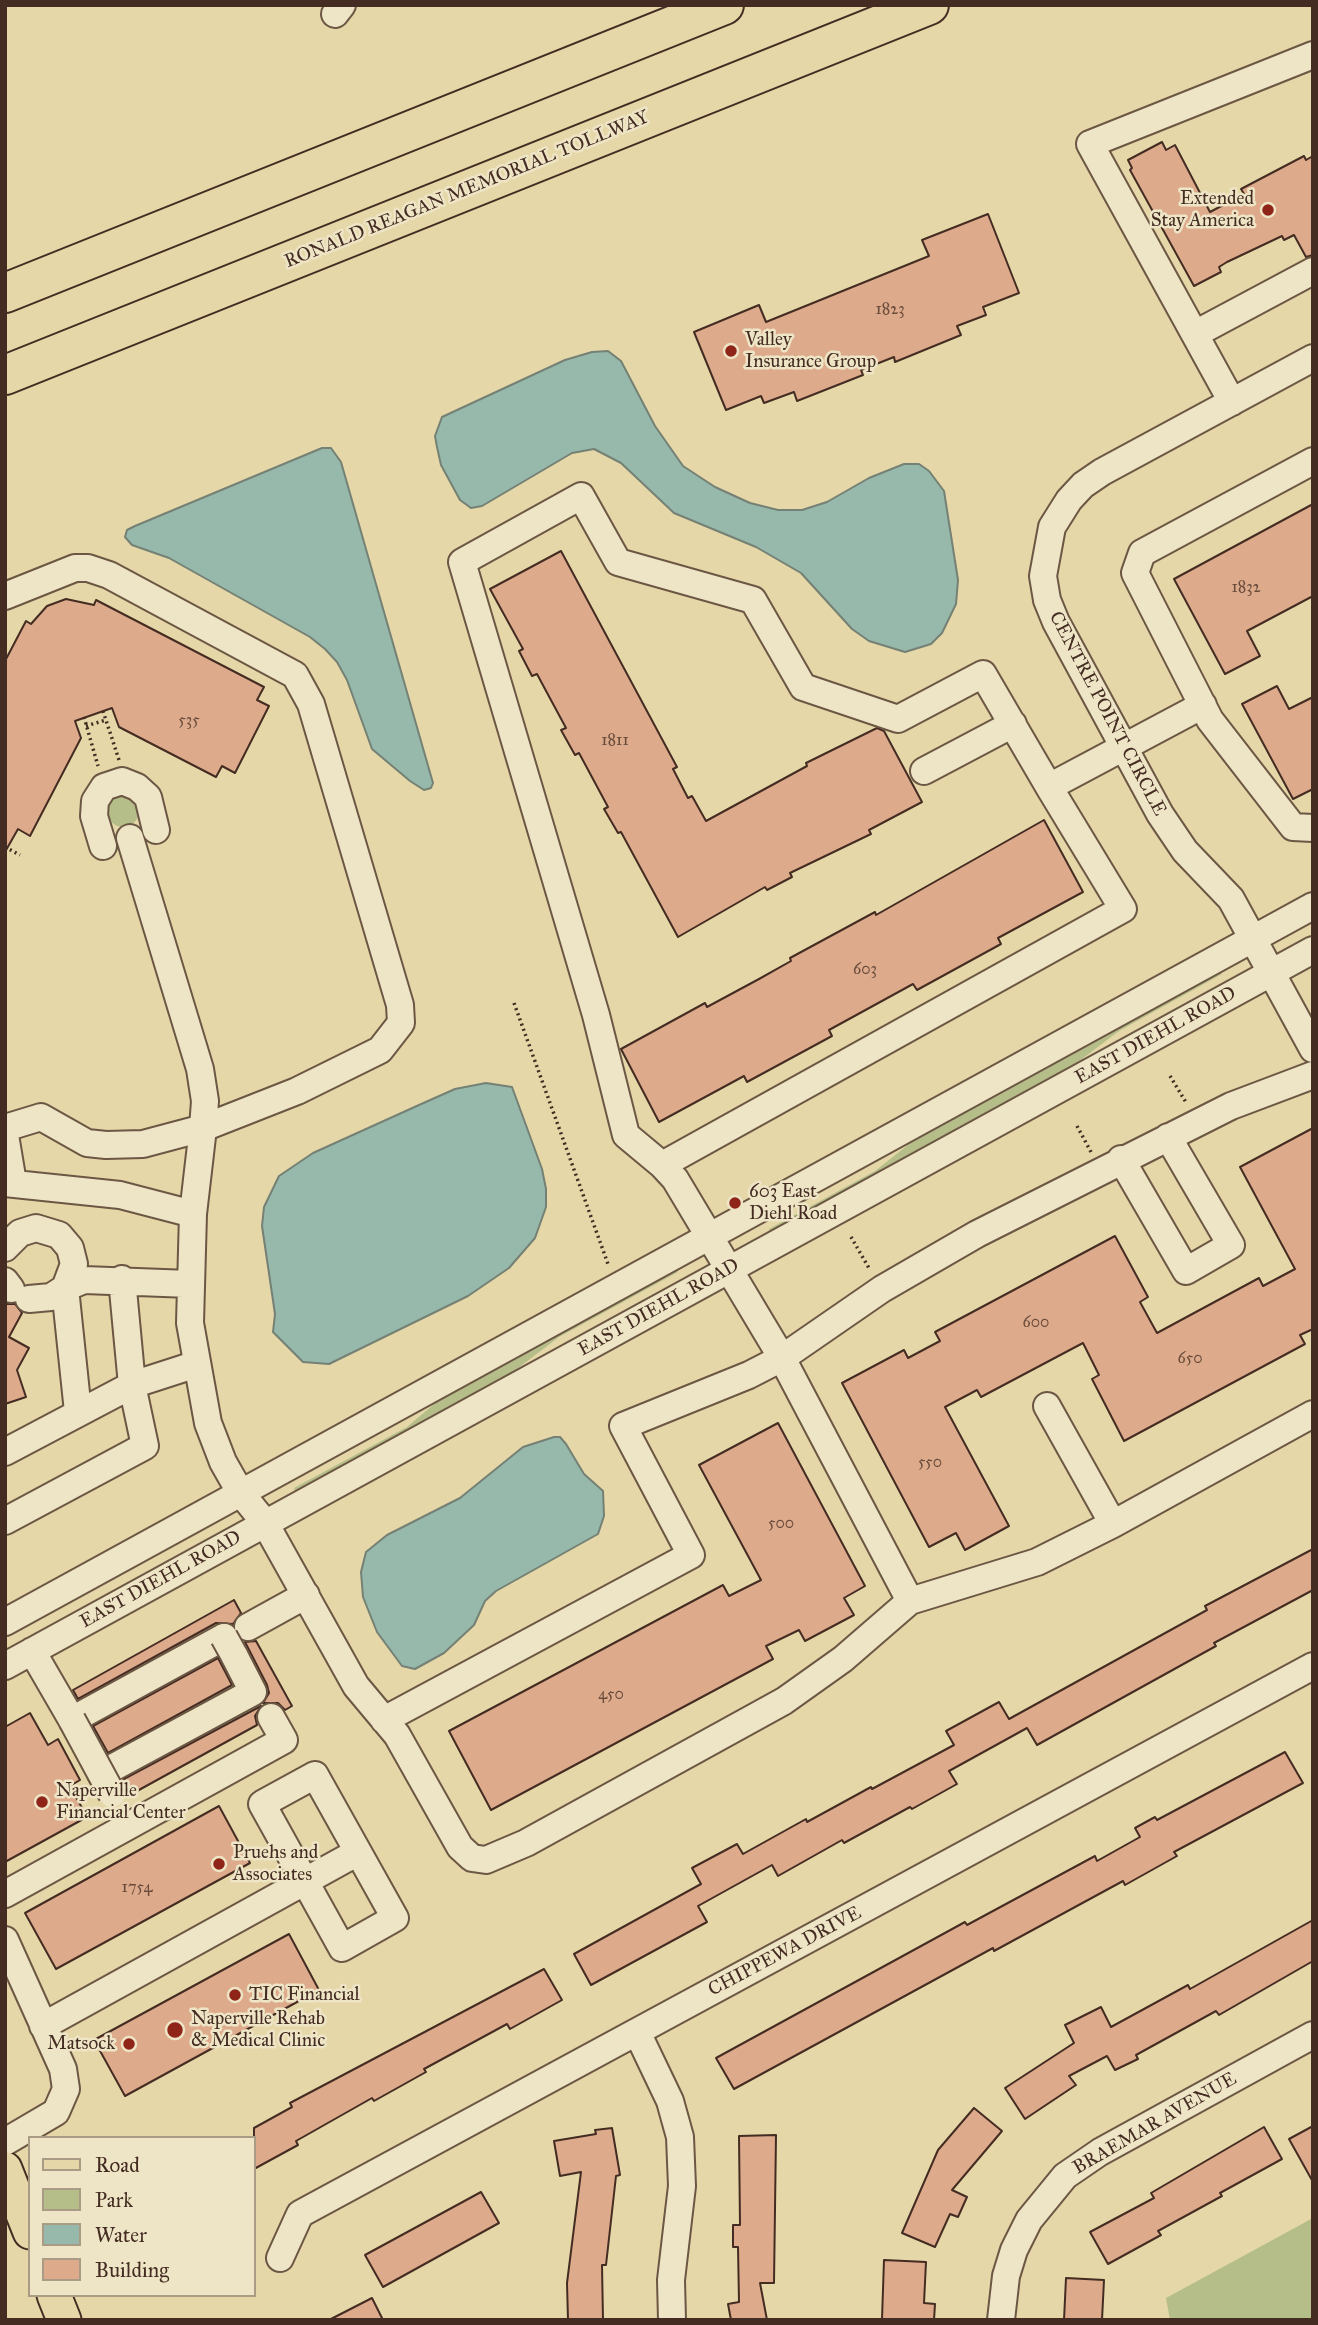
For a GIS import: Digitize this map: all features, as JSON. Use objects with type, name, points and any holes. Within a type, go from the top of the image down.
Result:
[{"type":"highway","points":[[5,293],[724,5]]},
{"type":"highway","name":"RONALD REAGAN MEMORIAL TOLLWAY","points":[[5,375],[929,5]]},
{"type":"main road","points":[[5,2169],[28,2227]]},
{"type":"main road","points":[[55,2297],[64,2320]]},
{"type":"street","points":[[1232,402],[1090,144],[1313,55]]},
{"type":"street","points":[[1195,334],[1313,271]]},
{"type":"street","name":"CENTRE POINT CIRCLE","points":[[1313,358],[1093,478],[1069,500],[1048,536],[1043,576],[1051,610],[1123,747],[1176,839],[1221,885],[1313,1049]]},
{"type":"street","points":[[1313,461],[1142,552],[1135,573],[1203,705],[1293,827],[1313,828]]},
{"type":"street","points":[[662,1165],[1123,909],[983,674],[898,719],[803,687],[753,600],[618,562],[581,496],[462,562],[596,1016],[626,1135],[676,1179],[731,1269],[782,1359],[910,1601]]},
{"type":"street","points":[[5,596],[75,568],[88,568],[109,575],[295,675],[311,704],[400,1006],[401,1023],[380,1050],[297,1091],[203,1128],[143,1144],[87,1143],[41,1117],[5,1128]]},
{"type":"street","points":[[1049,787],[1203,705]]},
{"type":"street","points":[[924,771],[1013,724]]},
{"type":"street","points":[[103,846],[94,816],[95,801],[104,787],[122,781],[136,787],[148,797],[156,830]]},
{"type":"street","points":[[130,838],[196,1052],[205,1101],[193,1214],[190,1323],[208,1423],[240,1492],[265,1523],[356,1686],[397,1735],[460,1847],[472,1858],[486,1860],[526,1843],[784,1701],[843,1658],[910,1601],[1037,1562],[1113,1524],[1313,1414]]},
{"type":"street","name":"EAST DIEHL ROAD","points":[[5,1622],[1313,906]]},
{"type":"street","name":"EAST DIEHL ROAD","points":[[5,1666],[1313,950]]},
{"type":"street","points":[[384,1720],[691,1555],[623,1426],[782,1359],[886,1286],[1108,1160],[1168,1136],[1231,1106],[1313,1074]]},
{"type":"street","points":[[5,1135],[9,1183],[120,1195],[193,1214]]},
{"type":"street","points":[[1108,1160],[1186,1271],[1231,1245],[1168,1136]]},
{"type":"street","points":[[5,1248],[13,1237],[27,1229],[44,1228],[59,1235],[70,1248],[74,1265],[65,1288],[78,1412]]},
{"type":"street","points":[[15,1290],[51,1297],[84,1280],[122,1279],[190,1284]]},
{"type":"street","points":[[5,1521],[145,1446],[132,1385],[122,1279]]},
{"type":"street","points":[[5,1452],[132,1385],[197,1364]]},
{"type":"street","points":[[1046,1406],[1113,1524]]},
{"type":"street","points":[[248,1627],[306,1595]]},
{"type":"street","points":[[72,1720],[229,1646],[253,1692],[106,1784]]},
{"type":"street","points":[[32,1651],[129,1825]]},
{"type":"street","name":"CHIPPEWA DRIVE","points":[[280,2258],[300,2214],[1313,1666]]},
{"type":"street","points":[[5,1894],[284,1740],[271,1717]]},
{"type":"street","points":[[315,1775],[358,1852],[394,1919],[342,1948],[262,1804],[315,1775]]},
{"type":"street","points":[[43,2026],[358,1852]]},
{"type":"street","points":[[5,1940],[63,2069],[66,2090],[56,2112],[5,2143]]},
{"type":"street","points":[[637,2032],[670,2101],[680,2137],[682,2186],[672,2268],[672,2320]]},
{"type":"street","name":"BRAEMAR AVENUE","points":[[1001,2320],[1006,2276],[1014,2250],[1029,2220],[1065,2176],[1100,2152],[1313,2035]]},
{"type":"path","points":[[103,711],[121,766]]},
{"type":"path","points":[[84,717],[100,772]]},
{"type":"path","points":[[86,726],[106,720]]},
{"type":"path","points":[[5,847],[20,855]]},
{"type":"path","points":[[514,1003],[608,1264]]},
{"type":"path","points":[[1170,1076],[1191,1111]]},
{"type":"path","points":[[1077,1126],[1108,1160]]},
{"type":"path","points":[[851,1237],[871,1272]]},
{"type":"green space","points":[[123,795],[135,799],[139,811],[135,823],[123,827],[111,823],[107,811],[111,799]]},
{"type":"green space","points":[[1219,970],[1222,974],[1119,1031],[1058,1077],[770,1234],[769,1229],[875,1171],[932,1126]]},
{"type":"green space","points":[[675,1267],[678,1272],[559,1337],[501,1381],[296,1494],[294,1488],[407,1427],[453,1388]]},
{"type":"green space","points":[[1313,2218],[1313,2320],[1170,2320],[1166,2298]]},
{"type":"water","points":[[608,351],[621,361],[655,426],[683,466],[715,487],[750,503],[778,510],[802,510],[827,502],[869,478],[904,464],[919,464],[929,471],[944,491],[958,580],[956,604],[942,633],[931,644],[905,652],[869,641],[852,629],[801,573],[756,547],[674,513],[621,463],[594,449],[572,453],[482,506],[471,508],[460,500],[441,465],[437,447],[435,436],[442,417],[565,360],[592,352]]},
{"type":"water","points":[[322,448],[331,448],[341,462],[433,783],[431,788],[424,790],[410,781],[372,749],[347,680],[337,662],[325,649],[310,637],[169,558],[132,545],[125,537],[127,530],[135,526]]},
{"type":"water","points":[[486,1083],[512,1087],[542,1169],[546,1207],[535,1238],[509,1268],[468,1296],[329,1364],[303,1362],[273,1332],[275,1314],[262,1226],[264,1207],[279,1176],[313,1153],[419,1105],[455,1089]]},
{"type":"water","points":[[560,1437],[584,1474],[603,1491],[604,1516],[598,1534],[496,1591],[485,1601],[474,1625],[444,1653],[415,1669],[402,1666],[377,1632],[363,1597],[361,1572],[366,1552],[387,1535],[460,1498],[523,1447]]},
{"type":"building","name":"Extended Stay America","points":[[1162,142],[1166,150],[1175,145],[1210,212],[1244,194],[1241,189],[1304,156],[1306,160],[1313,156],[1313,255],[1306,257],[1294,235],[1284,240],[1282,236],[1227,262],[1219,267],[1221,272],[1194,286],[1130,170],[1132,168],[1128,160]]},
{"type":"building","points":[[988,214],[1019,293],[983,307],[986,315],[957,326],[961,335],[895,362],[894,357],[861,370],[863,375],[797,401],[794,392],[764,403],[761,396],[726,410],[694,332],[759,305],[766,322],[929,256],[922,240]]},
{"type":"building","points":[[1313,504],[1313,596],[1247,631],[1260,656],[1225,674],[1174,579]]},
{"type":"building","points":[[561,551],[677,767],[673,769],[688,798],[692,796],[706,821],[807,766],[806,763],[877,728],[884,731],[922,802],[869,830],[871,834],[790,873],[792,877],[767,890],[765,887],[678,937],[621,832],[618,833],[604,809],[608,807],[579,753],[575,755],[561,730],[566,728],[537,674],[532,676],[519,651],[523,649],[490,589]]},
{"type":"building","points":[[66,599],[94,605],[96,600],[264,687],[257,700],[269,706],[235,773],[222,766],[216,777],[119,727],[112,708],[75,721],[81,738],[30,836],[18,829],[5,852],[5,661],[26,621],[31,624],[47,606]]},
{"type":"building","points":[[1277,686],[1289,709],[1313,697],[1313,789],[1293,799],[1242,704]]},
{"type":"building","points":[[1044,820],[1083,892],[998,938],[1001,944],[917,990],[913,984],[829,1030],[832,1036],[747,1082],[744,1076],[659,1122],[621,1049],[705,1003],[707,1007],[759,979],[791,961],[790,958],[875,912],[876,915]]},
{"type":"building","points":[[1313,1128],[1313,1329],[1300,1335],[1305,1344],[1124,1441],[1092,1379],[1099,1375],[1083,1343],[981,1397],[977,1390],[945,1407],[1009,1526],[965,1550],[956,1533],[929,1547],[842,1383],[904,1350],[908,1358],[940,1341],[935,1332],[1115,1236],[1148,1297],[1140,1302],[1157,1333],[1259,1278],[1263,1286],[1295,1269],[1240,1167]]},
{"type":"building","points":[[5,1304],[15,1304],[22,1313],[9,1337],[29,1348],[17,1370],[26,1397],[5,1404]]},
{"type":"building","points":[[778,1423],[865,1586],[844,1598],[854,1615],[805,1641],[799,1630],[766,1646],[773,1659],[491,1810],[449,1731],[723,1585],[729,1596],[761,1580],[699,1465]]},
{"type":"building","points":[[1313,1549],[1313,1590],[1214,1643],[1216,1646],[1037,1745],[1027,1728],[949,1771],[957,1784],[912,1809],[910,1807],[844,1843],[842,1840],[778,1876],[772,1865],[698,1906],[707,1922],[591,1985],[574,1954],[701,1884],[692,1868],[737,1844],[743,1854],[806,1819],[807,1822],[954,1745],[946,1731],[999,1702],[1009,1719],[1207,1610],[1205,1606]]},
{"type":"building","points":[[234,1600],[241,1613],[233,1624],[216,1623],[78,1699],[73,1690]]},
{"type":"building","points":[[256,1641],[292,1706],[285,1710],[278,1703],[263,1703],[269,1693],[267,1685],[245,1642]]},
{"type":"building","points":[[218,1658],[232,1685],[108,1753],[93,1726]]},
{"type":"building","points":[[261,1706],[255,1716],[257,1725],[128,1796],[122,1780]]},
{"type":"building","name":"Naperville Financial Center","points":[[30,1713],[48,1745],[58,1739],[80,1780],[70,1786],[87,1817],[5,1862],[5,1727]]},
{"type":"building","points":[[1285,1752],[1303,1783],[1174,1852],[1177,1856],[1125,1885],[1123,1881],[994,1951],[993,1948],[734,2089],[716,2058],[965,1922],[967,1925],[1095,1856],[1097,1861],[1140,1837],[1135,1828],[1155,1817],[1157,1820]]},
{"type":"building","points":[[219,1806],[250,1863],[56,1969],[25,1913]]},
{"type":"building","points":[[1313,1920],[1313,1961],[1219,2015],[1216,2011],[1136,2055],[1138,2059],[1115,2070],[1107,2056],[1069,2076],[1076,2085],[1025,2119],[1005,2088],[1074,2043],[1065,2025],[1101,2007],[1111,2027],[1188,1985],[1190,1989]]},
{"type":"building","points":[[289,1934],[319,1990],[125,2096],[94,2040]]},
{"type":"building","points":[[544,1969],[562,2000],[510,2029],[507,2024],[424,2069],[426,2072],[374,2101],[372,2098],[296,2141],[298,2145],[256,2168],[254,2128],[292,2107],[290,2103]]},
{"type":"building","points":[[974,2108],[1002,2131],[952,2190],[967,2197],[958,2217],[950,2214],[935,2247],[902,2233],[938,2150]]},
{"type":"building","points":[[1313,2126],[1313,2182],[1289,2139]]},
{"type":"building","points":[[1264,2127],[1282,2159],[1220,2193],[1222,2196],[1158,2231],[1161,2235],[1108,2264],[1090,2232],[1154,2198],[1151,2193]]},
{"type":"building","points":[[612,2128],[620,2175],[616,2176],[606,2265],[602,2265],[603,2320],[568,2320],[567,2283],[581,2172],[560,2176],[554,2141],[596,2134],[595,2130]]},
{"type":"building","points":[[776,2135],[774,2283],[760,2283],[767,2320],[731,2320],[728,2304],[739,2302],[738,2247],[733,2247],[733,2225],[740,2225],[739,2136]]},
{"type":"building","points":[[481,2192],[499,2223],[383,2287],[365,2255]]},
{"type":"building","points":[[884,2260],[926,2262],[924,2303],[935,2304],[934,2320],[882,2319]]},
{"type":"building","points":[[1066,2278],[1104,2280],[1102,2320],[1064,2320]]},
{"type":"building","points":[[372,2298],[383,2320],[329,2320]]},
{"type":"place","name":"Extended Stay America","points":[[1268,210]]},
{"type":"place","name":"Valley Insurance Group","points":[[731,351]]},
{"type":"place","name":"603 East Diehl Road","points":[[735,1203]]},
{"type":"place","name":"Naperville Financial Center","points":[[42,1802]]},
{"type":"place","name":"Pruehs and Associates","points":[[219,1864]]},
{"type":"place","name":"TIC Financial","points":[[235,1995]]},
{"type":"place","name":"Naperville Rehab & Medical Clinic","points":[[175,2030]]},
{"type":"place","name":"Matsock","points":[[129,2044]]}]
